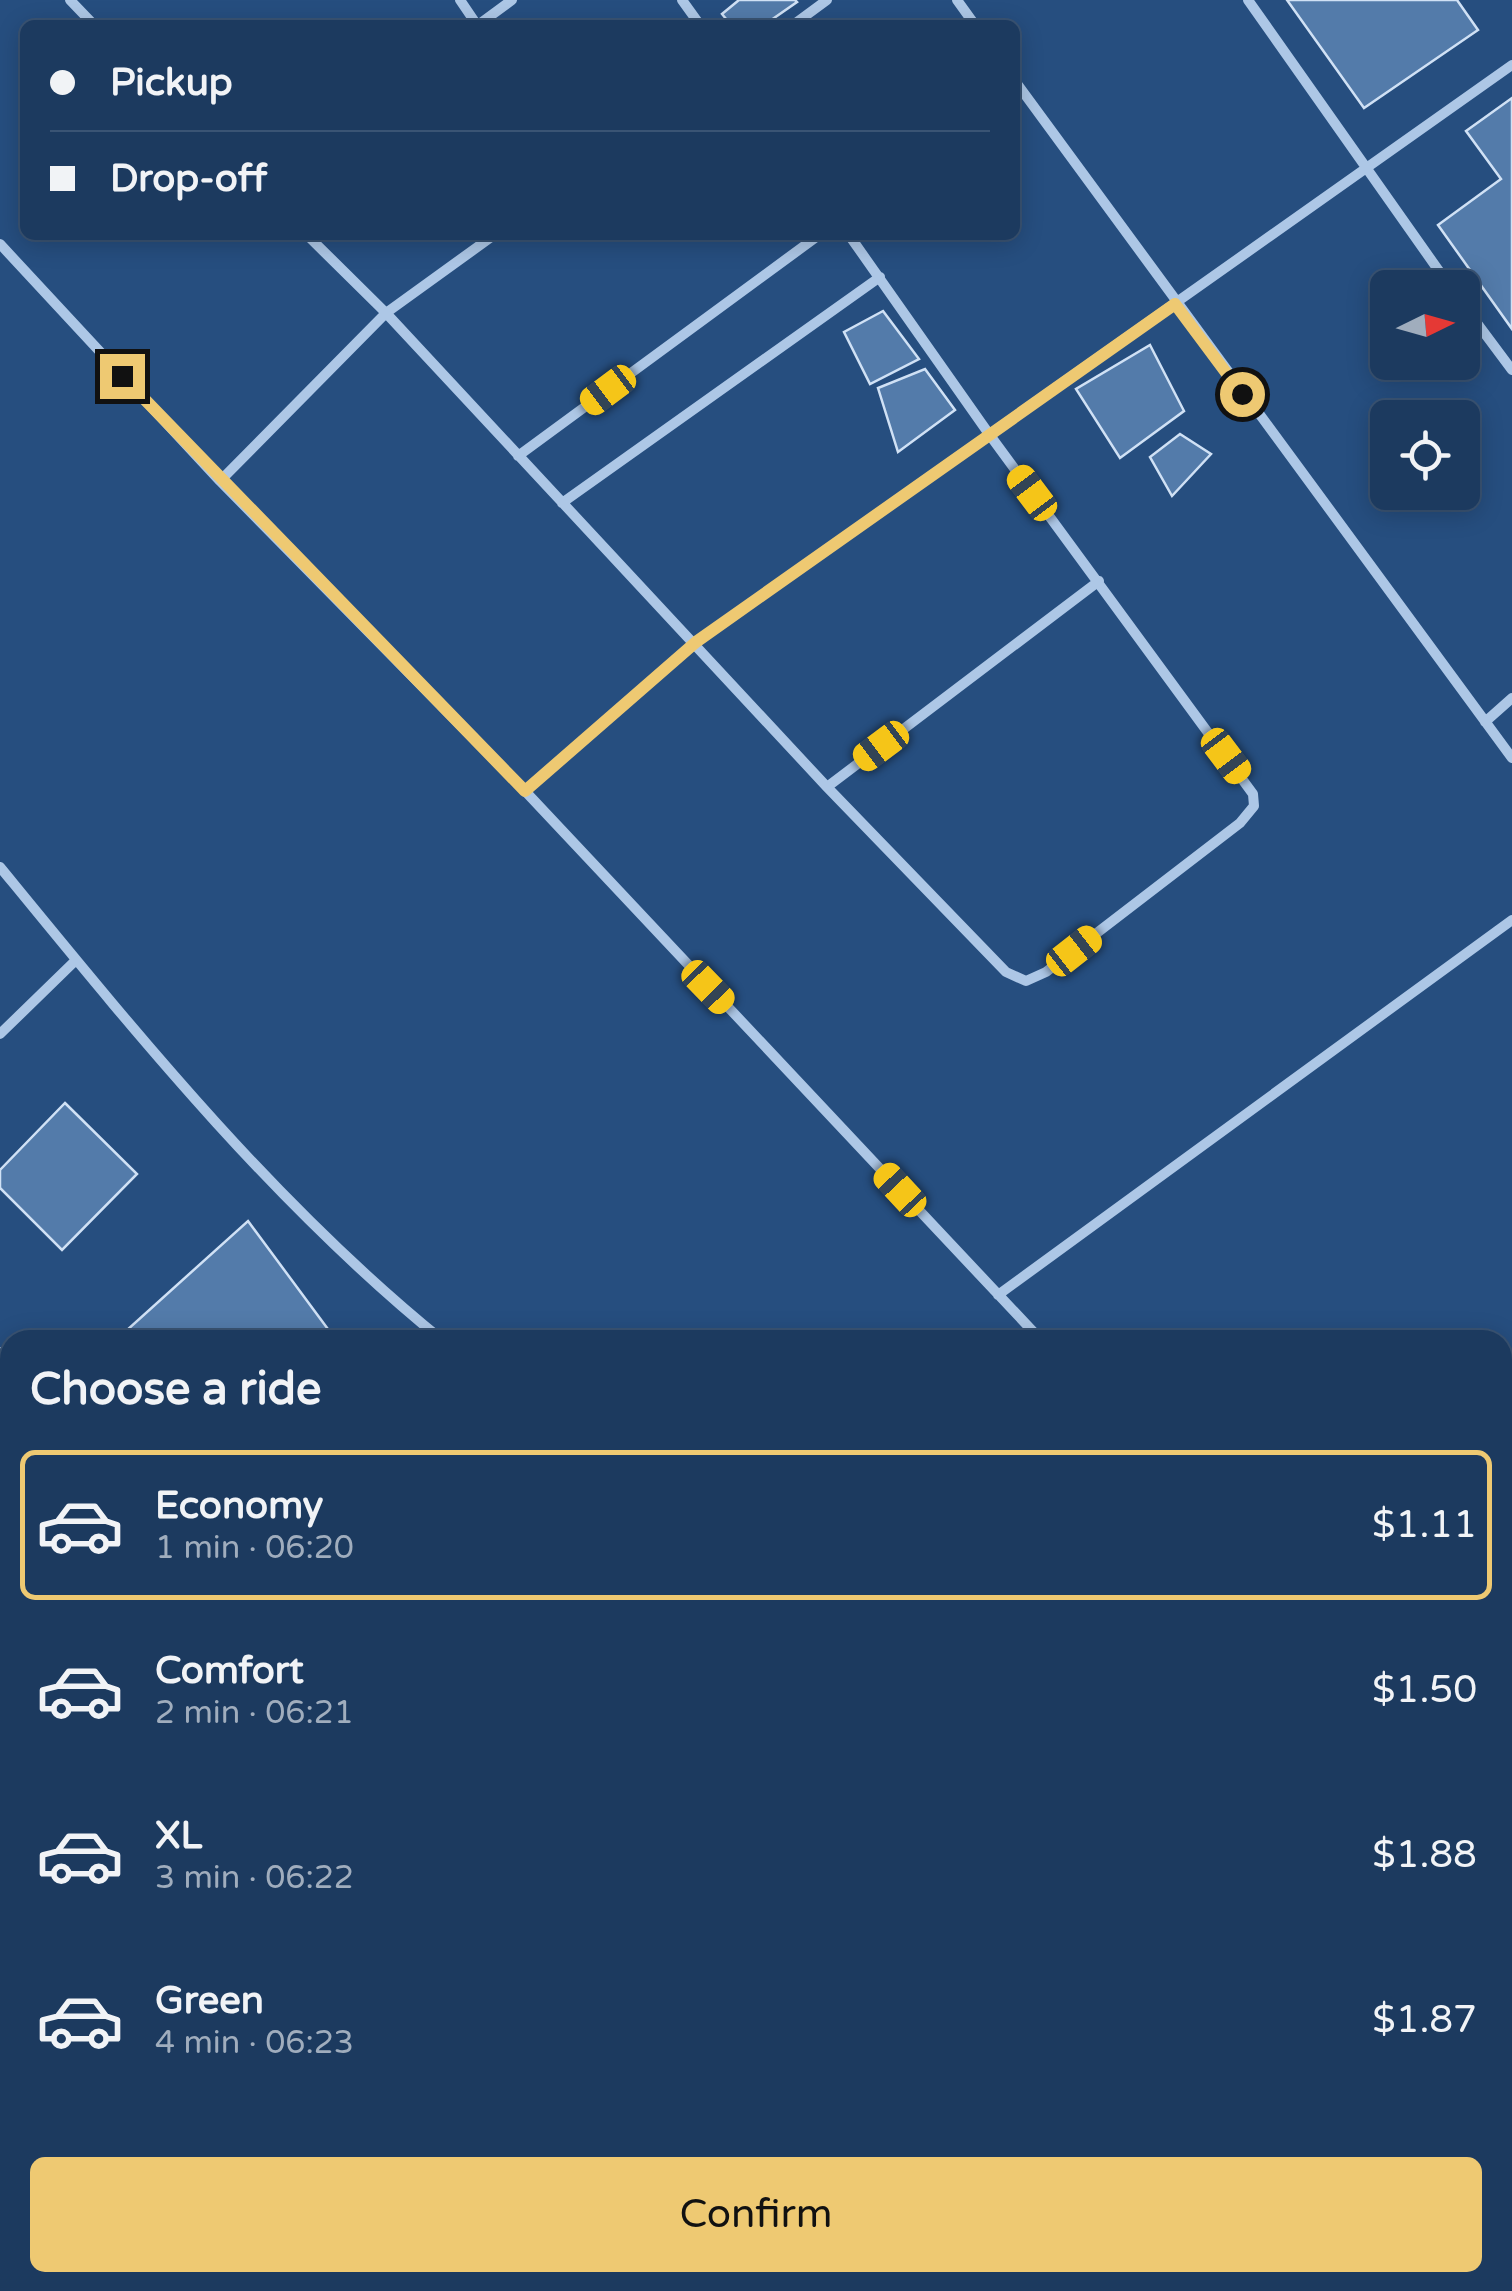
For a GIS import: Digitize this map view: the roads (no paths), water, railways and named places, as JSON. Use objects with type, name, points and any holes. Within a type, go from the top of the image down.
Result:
[{"type":"street","points":[[70,0],[89,20]]},
{"type":"street","points":[[485,20],[512,0]]},
{"type":"street","points":[[800,20],[827,0]]},
{"type":"street","points":[[1248,0],[1439,270]]},
{"type":"street","points":[[525,791],[696,642],[1512,65]]},
{"type":"street","points":[[1020,89],[1512,758]]},
{"type":"street","points":[[312,240],[386,313],[696,642],[827,787],[1006,972],[1026,981],[1046,972],[1240,823],[1254,806],[1248,784],[988,434],[853,240]]},
{"type":"street","points":[[220,481],[386,313],[487,240]]},
{"type":"street","points":[[518,456],[812,240]]},
{"type":"street","points":[[0,244],[220,481],[525,791],[1031,1330]]},
{"type":"street","points":[[562,503],[880,277]]},
{"type":"street","points":[[1480,327],[1512,370]]},
{"type":"street","points":[[827,787],[1098,581]]},
{"type":"street","points":[[1485,722],[1512,698]]},
{"type":"street","points":[[0,867],[243,1152],[397,1304],[430,1330]]},
{"type":"street","points":[[998,1295],[1512,920]]},
{"type":"street","points":[[0,1034],[76,960]]}]
